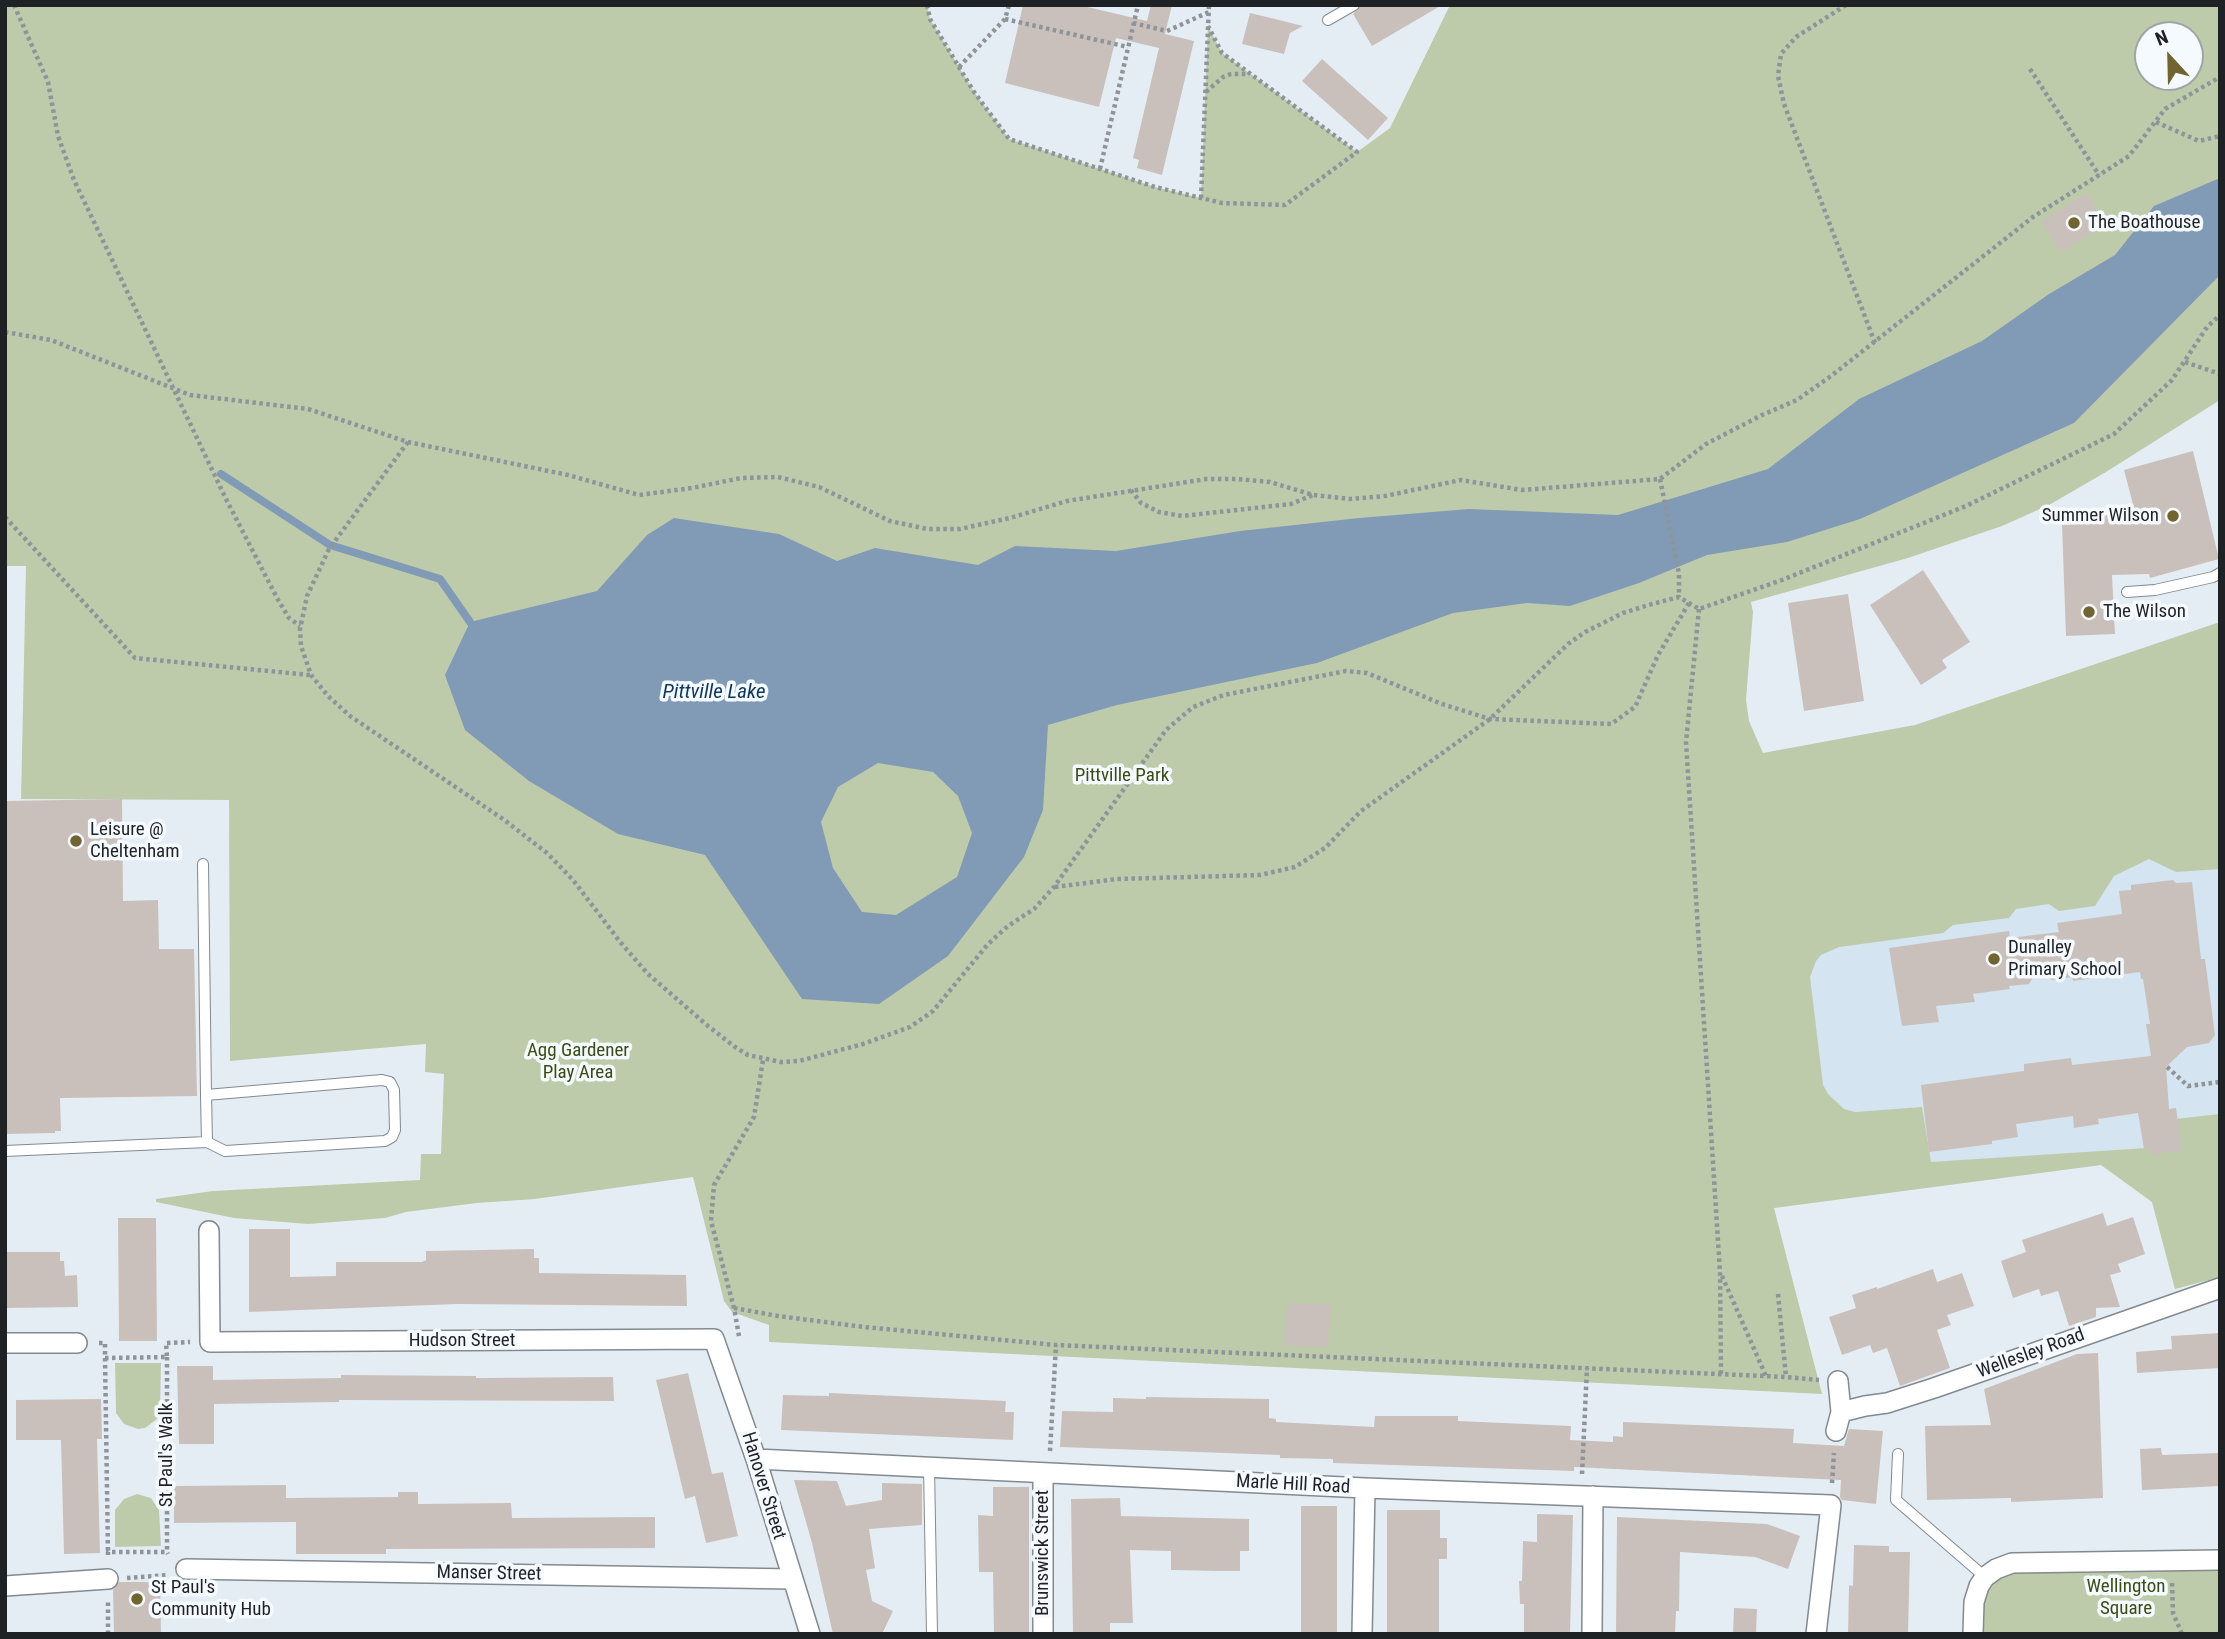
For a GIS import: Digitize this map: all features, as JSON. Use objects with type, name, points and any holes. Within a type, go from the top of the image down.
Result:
[{"type":"street","points":[[209,1231],[210,1342]]},
{"type":"street","name":"Wellesley Road","points":[[1838,1421],[1865,1406],[1887,1403],[1922,1392],[2220,1288]]},
{"type":"street","name":"Hudson Street","points":[[210,1342],[714,1339]]},
{"type":"street","name":"Hanover Street","points":[[714,1339],[756,1459],[810,1634]]},
{"type":"street","points":[[5,1343],[77,1343]]},
{"type":"street","points":[[1828,1380],[1838,1421]]},
{"type":"street","name":"Marle Hill Road","points":[[756,1459],[1365,1488],[1831,1505]]},
{"type":"street","name":"Brunswick Street","points":[[1043,1634],[1046,1473]]},
{"type":"street","points":[[1362,1634],[1365,1488]]},
{"type":"street","points":[[1592,1496],[1592,1634]]},
{"type":"street","points":[[1816,1634],[1831,1505]]},
{"type":"street","points":[[1973,1634],[1974,1602],[1985,1577],[2012,1563],[2220,1560]]},
{"type":"street","name":"Manser Street","points":[[186,1569],[792,1579]]},
{"type":"street","points":[[9,1586],[108,1579]]},
{"type":"lane","points":[[1328,20],[1354,5]]},
{"type":"lane","points":[[2127,592],[2155,590],[2220,573]]},
{"type":"lane","points":[[203,864],[206,1142]]},
{"type":"lane","points":[[5,1151],[206,1142],[225,1151],[385,1140],[392,1137],[395,1130],[394,1090],[390,1082],[382,1080],[206,1095]]},
{"type":"lane","points":[[1898,1454],[1896,1500],[1985,1577]]},
{"type":"lane","points":[[929,1467],[932,1634]]},
{"type":"path","points":[[14,5],[48,82],[58,136],[74,180],[277,598],[289,618],[300,626]]},
{"type":"path","points":[[927,5],[930,19],[959,67],[1009,139],[1156,187],[1222,203],[1285,205],[1357,152],[1222,53],[1208,26]]},
{"type":"path","points":[[959,67],[1004,19],[1009,5]]},
{"type":"path","points":[[1100,169],[1138,5]]},
{"type":"path","points":[[1846,5],[1796,37],[1781,54],[1778,76],[1784,104],[1875,343]]},
{"type":"path","points":[[1133,23],[1167,31],[1209,8]]},
{"type":"path","points":[[1201,198],[1209,8]]},
{"type":"path","points":[[1004,19],[1128,47]]},
{"type":"path","points":[[2030,69],[2099,175]]},
{"type":"path","points":[[1205,93],[1223,77],[1248,74]]},
{"type":"path","points":[[5,332],[51,340],[190,395],[308,409],[408,442],[568,475],[639,495],[741,478],[778,477],[820,487],[890,521],[927,529],[960,529],[1067,501],[1206,478],[1270,482],[1313,495],[1350,499],[1385,496],[1461,480],[1522,490],[1660,479],[1706,444],[1797,400],[1875,343],[2033,217],[2129,156],[2165,109],[2220,77]]},
{"type":"path","points":[[2156,122],[2199,141],[2220,136]]},
{"type":"path","points":[[1699,609],[1782,580],[1966,506],[2114,434],[2172,380],[2207,327],[2220,316]]},
{"type":"path","points":[[2185,362],[2220,374]]},
{"type":"path","points":[[408,442],[329,549],[307,596],[300,626],[301,646],[311,675],[350,716],[503,818],[547,853],[573,880],[648,974],[735,1048],[763,1060],[799,1061],[863,1044],[910,1027],[933,1011],[988,944],[1008,926],[1034,909],[1054,887],[1166,730],[1180,716],[1208,700],[1323,675],[1357,671],[1442,704],[1490,719],[1611,724],[1635,707],[1657,655],[1689,603]]},
{"type":"path","points":[[1660,479],[1679,574],[1679,597]]},
{"type":"path","points":[[1131,490],[1141,503],[1159,512],[1182,516],[1291,504],[1313,495]]},
{"type":"path","points":[[5,517],[135,658],[311,675]]},
{"type":"path","points":[[1054,887],[1117,879],[1259,875],[1295,867],[1325,848],[1361,811],[1490,719],[1568,644],[1585,632],[1623,613],[1679,597],[1699,609]]},
{"type":"path","points":[[1699,609],[1686,742],[1720,1272],[1721,1374]]},
{"type":"path","points":[[714,1339],[739,1340],[734,1308],[711,1221],[714,1185],[754,1117],[763,1060]]},
{"type":"path","points":[[2167,1067],[2188,1086],[2220,1082]]},
{"type":"path","points":[[1720,1272],[1766,1376]]},
{"type":"path","points":[[1778,1294],[1786,1377]]},
{"type":"path","points":[[734,1308],[778,1317],[1056,1345],[1828,1380]]},
{"type":"path","points":[[105,1358],[167,1357],[166,1343],[210,1342]]},
{"type":"path","points":[[77,1343],[105,1343],[108,1634]]},
{"type":"path","points":[[1046,1473],[1056,1345]]},
{"type":"path","name":"St Paul's Walk","points":[[167,1357],[167,1552]]},
{"type":"path","points":[[1587,1368],[1581,1475],[1592,1475],[1592,1496]]},
{"type":"path","points":[[1831,1505],[1838,1421]]},
{"type":"path","points":[[108,1552],[167,1552],[169,1561],[186,1569]]},
{"type":"path","points":[[2171,1561],[2174,1613],[2182,1634]]},
{"type":"path","points":[[108,1579],[166,1576],[186,1569]]},
{"type":"shaded area","name":"Dunalley Primary School","points":[[2220,622],[2220,1277],[2175,1289],[2152,1202],[2101,1165],[1774,1208],[1763,753],[1915,725]]},
{"type":"green space","name":"Pittville Park","points":[[5,5],[927,5],[930,19],[974,92],[1009,139],[1155,187],[1201,198],[1208,26],[1222,53],[1357,152],[1390,128],[1450,5],[2220,5],[2220,400],[2049,505],[2002,526],[1908,558],[1751,602],[1753,612],[1746,700],[1749,721],[1763,753],[1915,725],[2220,622],[2220,869],[2176,872],[2149,859],[2114,876],[2095,906],[2059,911],[2049,904],[2016,909],[2009,918],[1953,925],[1943,933],[1839,947],[1821,955],[1810,977],[1823,1085],[1828,1094],[1844,1109],[1855,1112],[1922,1107],[1931,1162],[2147,1148],[2166,1120],[2220,1114],[2220,1277],[2175,1289],[2152,1202],[2101,1165],[1774,1208],[1822,1394],[769,1342],[769,1325],[732,1312],[724,1301],[693,1177],[535,1199],[406,1212],[385,1218],[308,1224],[234,1218],[156,1202],[156,1199],[213,1191],[420,1180],[421,1154],[441,1154],[444,1074],[425,1072],[426,1044],[230,1061],[229,800],[21,799],[26,566],[5,566]]},
{"type":"green space","points":[[115,1363],[161,1363],[160,1413],[157,1419],[145,1428],[138,1429],[124,1424],[116,1413]]},
{"type":"green space","points":[[137,1494],[151,1498],[159,1510],[161,1546],[115,1547],[115,1510],[124,1499]]},
{"type":"green space","name":"Wellington Square","points":[[2220,1560],[2220,1634],[1973,1634],[1974,1602],[1996,1569]]},
{"type":"water","name":"Pittville Lake","points":[[2220,178],[2220,275],[2074,423],[1860,519],[1787,542],[1707,555],[1639,583],[1570,606],[1527,603],[1453,613],[1317,663],[1117,705],[1048,725],[1043,810],[1024,857],[948,956],[879,1004],[802,999],[705,855],[618,834],[529,781],[465,730],[445,675],[470,622],[597,591],[647,535],[674,518],[779,534],[837,561],[875,548],[978,565],[1015,546],[1116,551],[1240,531],[1469,509],[1618,515],[1768,469],[1859,399],[1982,341],[2049,294],[2115,255],[2154,206]],"holes":[[[878,763],[933,772],[958,796],[972,833],[957,877],[896,915],[862,912],[833,868],[821,822],[838,787]]]},
{"type":"building","points":[[1023,5],[1079,5],[1147,21],[1151,5],[1172,5],[1165,34],[1194,41],[1162,175],[1137,168],[1139,160],[1133,158],[1159,48],[1116,38],[1099,107],[1005,83]]},
{"type":"building","points":[[1361,5],[1442,5],[1372,46],[1353,14]]},
{"type":"building","points":[[1250,13],[1303,26],[1290,33],[1284,54],[1242,44]]},
{"type":"building","points":[[1322,59],[1388,118],[1368,140],[1302,81]]},
{"type":"building","name":"The Boathouse","points":[[2087,193],[2106,225],[2061,252],[2041,221]]},
{"type":"building","name":"Summer Wilson","points":[[2193,451],[2219,559],[2150,578],[2149,574],[2112,575],[2115,634],[2066,636],[2062,525],[2077,524],[2077,511],[2134,508],[2124,470]]},
{"type":"building","points":[[1923,570],[1970,642],[1942,660],[1947,668],[1921,685],[1870,605]]},
{"type":"building","points":[[1848,594],[1864,701],[1804,711],[1788,603]]},
{"type":"building","name":"Leisure @ Cheltenham","points":[[122,799],[123,901],[158,900],[159,949],[194,949],[197,1096],[60,1098],[61,1131],[5,1134],[5,801]]},
{"type":"building","points":[[2173,880],[2176,883],[2192,882],[2201,959],[2205,959],[2215,1035],[2209,1043],[2187,1047],[2166,1067],[2169,1109],[2176,1108],[2182,1150],[2151,1155],[2150,1148],[2144,1149],[2138,1113],[2098,1119],[2099,1124],[2074,1128],[2073,1116],[2016,1124],[2018,1137],[1992,1141],[1992,1144],[1929,1152],[1921,1085],[2024,1071],[2024,1064],[2071,1058],[2072,1065],[2151,1056],[2146,1024],[2150,1024],[2143,979],[2140,972],[2073,981],[2072,977],[2052,980],[2037,970],[2029,984],[1973,994],[1975,1002],[1936,1006],[1939,1022],[1902,1026],[1889,948],[2009,931],[2010,938],[2059,932],[2057,923],[2122,914],[2119,891],[2131,890],[2131,885]]},
{"type":"building","points":[[2103,1213],[2107,1226],[2133,1217],[2145,1254],[2118,1264],[2121,1272],[2110,1275],[2120,1307],[2096,1308],[2096,1317],[2069,1326],[2058,1291],[2041,1296],[2039,1289],[2013,1298],[2001,1261],[2026,1252],[2022,1240]]},
{"type":"building","points":[[118,1218],[156,1218],[157,1341],[119,1341]]},
{"type":"building","points":[[249,1229],[290,1229],[290,1277],[336,1276],[336,1262],[422,1262],[426,1260],[426,1251],[534,1249],[534,1258],[539,1258],[539,1273],[686,1275],[687,1306],[457,1304],[249,1312]]},
{"type":"building","points":[[5,1252],[60,1252],[65,1276],[77,1275],[78,1307],[5,1308]]},
{"type":"building","points":[[1933,1269],[1937,1282],[1962,1273],[1974,1306],[1947,1315],[1951,1325],[1937,1330],[1950,1368],[1900,1386],[1887,1348],[1873,1353],[1870,1345],[1842,1355],[1829,1317],[1856,1308],[1852,1295]]},
{"type":"building","points":[[1287,1303],[1331,1305],[1328,1347],[1284,1345]]},
{"type":"building","points":[[2220,1333],[2220,1368],[2137,1373],[2136,1352],[2172,1349],[2171,1336]]},
{"type":"building","points":[[2098,1353],[2103,1498],[2011,1502],[2011,1498],[1927,1500],[1925,1426],[1991,1425],[1984,1389],[2077,1354]]},
{"type":"building","points":[[177,1366],[213,1366],[213,1380],[341,1378],[341,1375],[613,1377],[614,1401],[339,1400],[214,1404],[214,1444],[179,1444]]},
{"type":"building","points":[[688,1373],[712,1474],[723,1472],[738,1536],[706,1543],[695,1496],[685,1499],[656,1380]]},
{"type":"building","points":[[829,1393],[1006,1401],[1005,1412],[1014,1412],[1013,1440],[781,1430],[783,1395],[829,1396]]},
{"type":"building","points":[[1113,1398],[1269,1399],[1269,1418],[1276,1419],[1276,1422],[1374,1427],[1375,1416],[1458,1416],[1458,1421],[1571,1426],[1570,1440],[1613,1442],[1613,1436],[1623,1437],[1623,1422],[1794,1429],[1793,1443],[1844,1446],[1849,1429],[1883,1431],[1876,1504],[1842,1500],[1841,1480],[1574,1467],[1574,1471],[1333,1463],[1333,1459],[1280,1458],[1280,1455],[1060,1447],[1062,1411],[1113,1412]]},
{"type":"building","points":[[101,1399],[102,1439],[97,1439],[100,1553],[64,1554],[61,1440],[16,1440],[16,1400]]},
{"type":"building","points":[[2161,1448],[2162,1455],[2220,1453],[2220,1486],[2142,1490],[2140,1449]]},
{"type":"building","points":[[794,1480],[837,1481],[846,1506],[882,1500],[882,1483],[922,1484],[922,1525],[869,1529],[875,1568],[866,1570],[872,1601],[893,1611],[882,1634],[833,1634]]},
{"type":"building","points":[[286,1485],[286,1498],[398,1497],[398,1492],[418,1492],[418,1504],[511,1503],[512,1518],[655,1517],[655,1548],[386,1549],[386,1554],[296,1554],[296,1522],[174,1523],[174,1486]]},
{"type":"building","points":[[993,1487],[1029,1487],[1029,1634],[994,1634],[993,1572],[979,1572],[978,1515],[993,1516]]},
{"type":"building","points":[[1120,1498],[1121,1516],[1249,1519],[1249,1551],[1240,1551],[1240,1571],[1219,1571],[1171,1570],[1171,1551],[1130,1550],[1133,1623],[1110,1623],[1110,1634],[1073,1634],[1071,1499]]},
{"type":"building","points":[[1301,1506],[1337,1506],[1337,1634],[1301,1634]]},
{"type":"building","points":[[1387,1510],[1440,1510],[1440,1538],[1447,1538],[1447,1559],[1439,1559],[1439,1634],[1387,1634]]},
{"type":"building","points":[[1537,1514],[1573,1515],[1570,1634],[1524,1634],[1524,1604],[1520,1604],[1519,1581],[1522,1581],[1523,1541],[1537,1542]]},
{"type":"building","points":[[1617,1517],[1767,1524],[1800,1536],[1788,1569],[1755,1557],[1680,1552],[1679,1611],[1676,1611],[1675,1634],[1616,1634]]},
{"type":"building","points":[[1854,1545],[1889,1546],[1889,1552],[1910,1552],[1908,1634],[1848,1634],[1849,1585],[1853,1586]]},
{"type":"building","name":"St Paul's Community Hub","points":[[119,1582],[160,1582],[161,1634],[114,1634],[113,1590]]},
{"type":"building","points":[[1734,1608],[1757,1609],[1756,1634],[1733,1634]]},
{"type":"waterway","points":[[221,474],[330,545],[440,579],[470,622]]},
{"type":"place","name":"The Boathouse","points":[[2074,223]]},
{"type":"place","name":"Summer Wilson","points":[[2173,516]]},
{"type":"place","name":"The Wilson","points":[[2089,612]]},
{"type":"place","name":"Leisure @ Cheltenham","points":[[76,841]]},
{"type":"place","name":"Dunalley Primary School","points":[[1994,959]]},
{"type":"place","name":"St Paul's Community Hub","points":[[137,1599]]},
{"type":"park label","name":"Agg Gardener Play Area","points":[[578,1062]]}]
